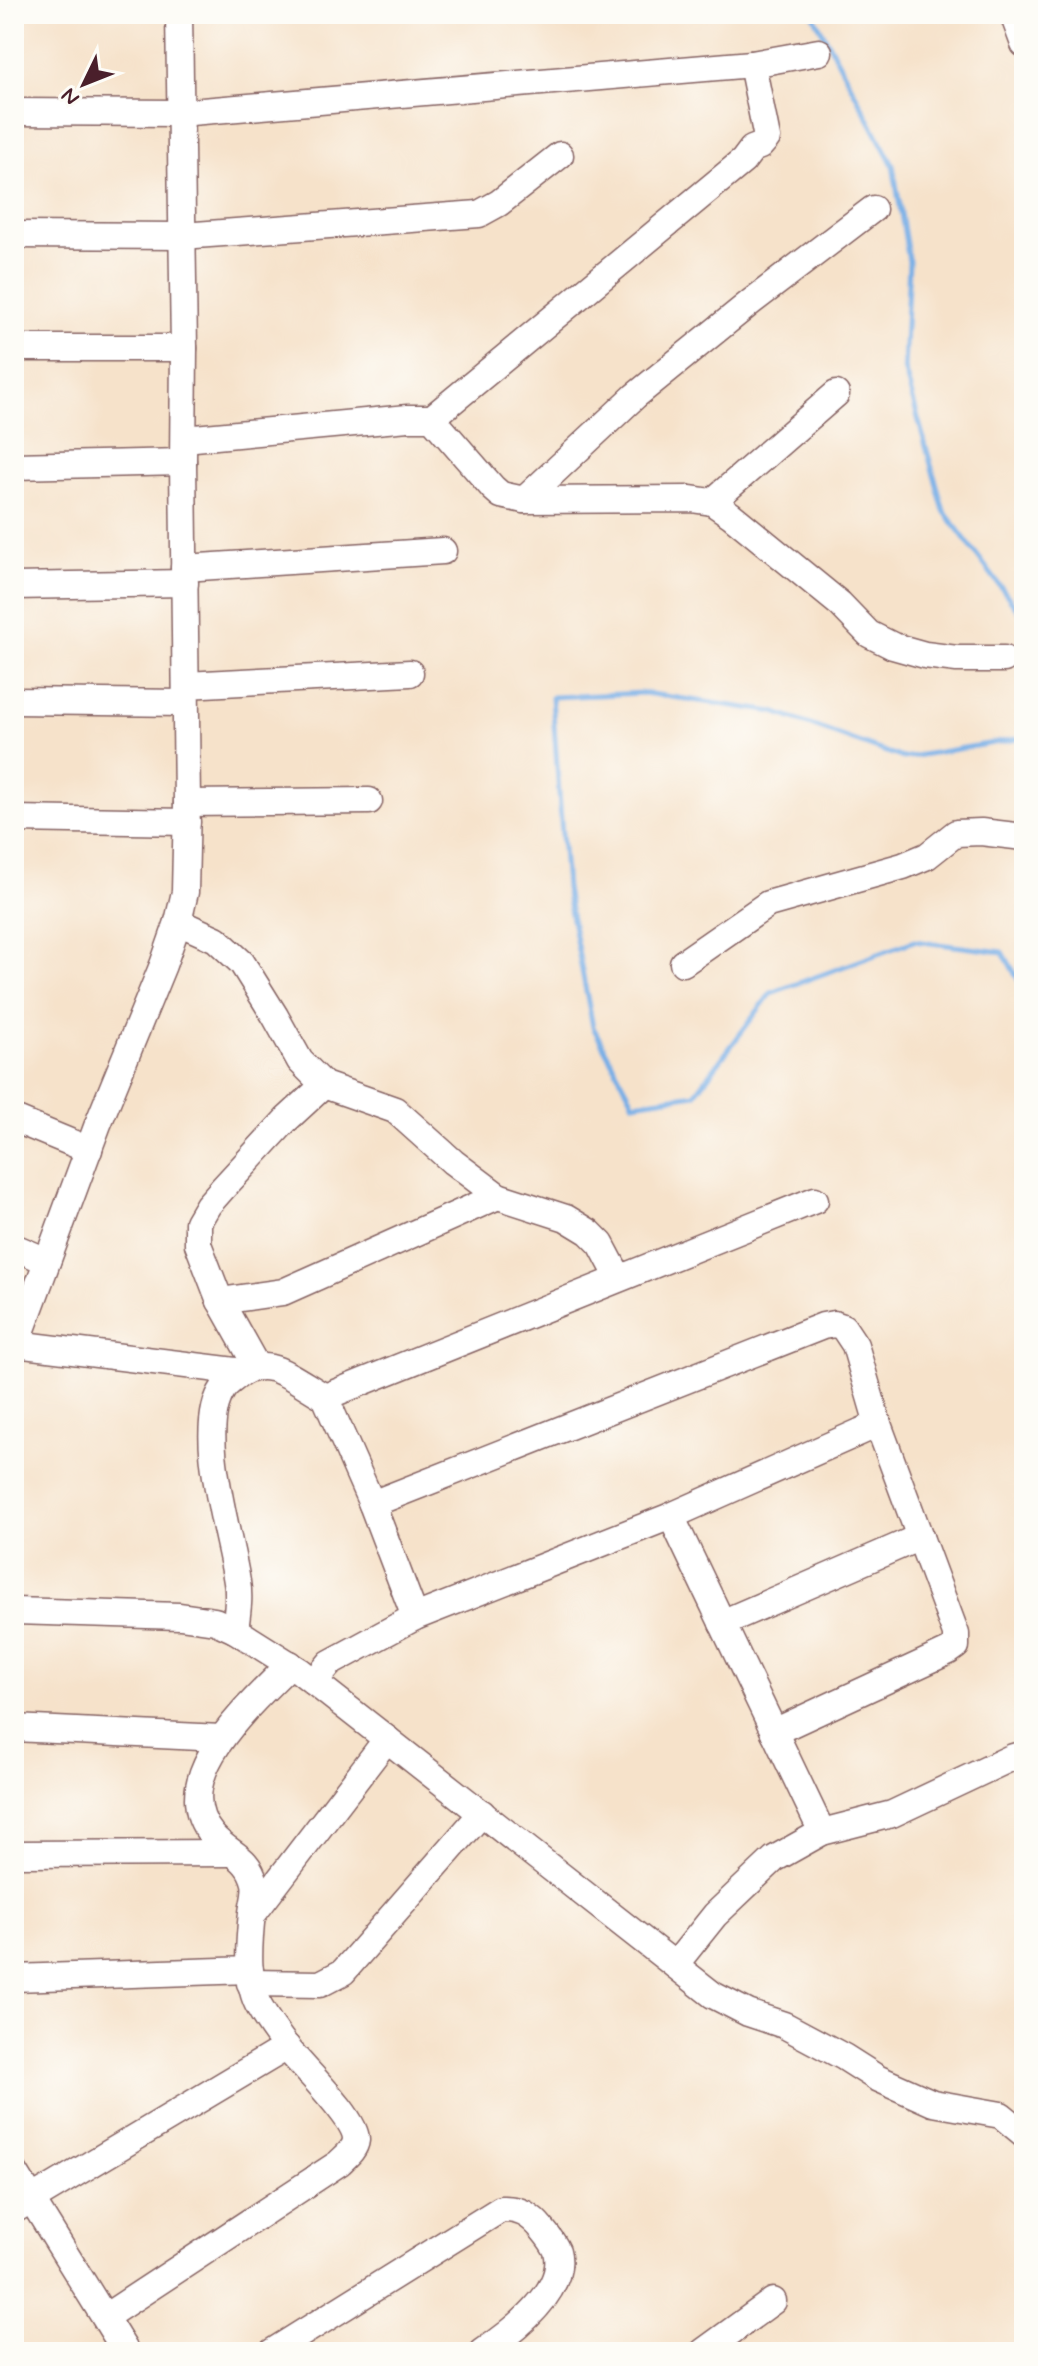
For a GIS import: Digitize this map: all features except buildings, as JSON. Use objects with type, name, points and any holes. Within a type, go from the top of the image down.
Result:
[{"type":"street","points":[[179,14],[184,348],[185,892],[163,965],[15,1347],[250,1369],[274,1368],[325,1397],[372,1504],[415,1617]]},
{"type":"street","points":[[1013,14],[1024,44]]},
{"type":"street","points":[[14,112],[179,113],[752,64],[819,52]]},
{"type":"street","points":[[432,418],[743,161],[752,149],[765,142],[767,138],[752,64]]},
{"type":"street","points":[[14,235],[182,236],[479,214],[499,203],[560,155]]},
{"type":"street","points":[[524,500],[635,396],[873,209]]},
{"type":"street","points":[[14,348],[184,348]]},
{"type":"street","points":[[712,502],[836,394]]},
{"type":"street","points":[[14,466],[183,450],[432,418],[501,495],[524,500],[691,499],[712,502],[829,595],[869,634],[893,646],[925,655],[1004,659]]},
{"type":"street","points":[[14,586],[184,575],[443,551]]},
{"type":"street","points":[[14,701],[186,694],[410,673]]},
{"type":"street","points":[[14,819],[187,813],[369,801]]},
{"type":"street","points":[[683,963],[768,904],[903,866],[927,856],[956,833],[981,832],[1024,837]]},
{"type":"street","points":[[178,922],[216,939],[242,963],[300,1061],[324,1085],[395,1110],[453,1162],[498,1196],[566,1218],[589,1232],[601,1244],[619,1278]]},
{"type":"street","points":[[250,1369],[198,1244],[198,1222],[215,1197],[286,1120],[324,1085]]},
{"type":"street","points":[[14,1119],[89,1150]]},
{"type":"street","points":[[220,1301],[283,1292],[498,1196]]},
{"type":"street","points":[[325,1397],[815,1200]]},
{"type":"street","points":[[14,1247],[47,1261]]},
{"type":"street","points":[[372,1504],[808,1332],[834,1324],[843,1327],[855,1345],[878,1424],[956,1634],[956,1646],[774,1732]]},
{"type":"street","points":[[235,1630],[237,1582],[223,1519],[213,1450],[214,1412],[223,1388],[250,1369]]},
{"type":"street","points":[[314,1682],[330,1663],[415,1617],[671,1516],[878,1424]]},
{"type":"street","points":[[671,1516],[822,1832]]},
{"type":"street","points":[[722,1623],[920,1537]]},
{"type":"street","points":[[14,1611],[180,1616],[215,1621],[235,1630],[314,1682],[713,1995],[748,2013],[784,2025],[877,2078],[933,2103],[1001,2115],[1024,2134]]},
{"type":"street","points":[[105,2317],[339,2163],[356,2143],[355,2131],[347,2117],[287,2047],[259,2007],[250,1976],[256,1890],[253,1875],[244,1860],[213,1837],[203,1822],[197,1804],[205,1767],[221,1738],[290,1664]]},
{"type":"street","points":[[14,1728],[221,1738]]},
{"type":"street","points":[[252,1916],[387,1739]]},
{"type":"street","points":[[675,1965],[715,1915],[774,1859],[822,1832],[892,1814],[1013,1757],[1024,1755]]},
{"type":"street","points":[[14,1978],[250,1976],[320,1984],[343,1972],[482,1813]]},
{"type":"street","points":[[14,1854],[232,1853]]},
{"type":"street","points":[[23,2205],[287,2047]]},
{"type":"street","points":[[14,2171],[23,2205],[105,2317],[126,2352]]},
{"type":"street","points":[[272,2352],[501,2209],[515,2208],[528,2215],[549,2238],[557,2252],[556,2270],[546,2298],[507,2336],[483,2352]]},
{"type":"street","points":[[703,2352],[773,2301]]},
{"type":"waterway","points":[[813,14],[893,165],[909,262],[904,368],[944,511],[1024,618]]},
{"type":"waterway","points":[[1024,738],[903,758],[774,712],[644,693],[552,697],[566,889],[593,1027],[634,1103],[695,1094],[771,993],[914,941],[1003,952],[1024,990]]}]
